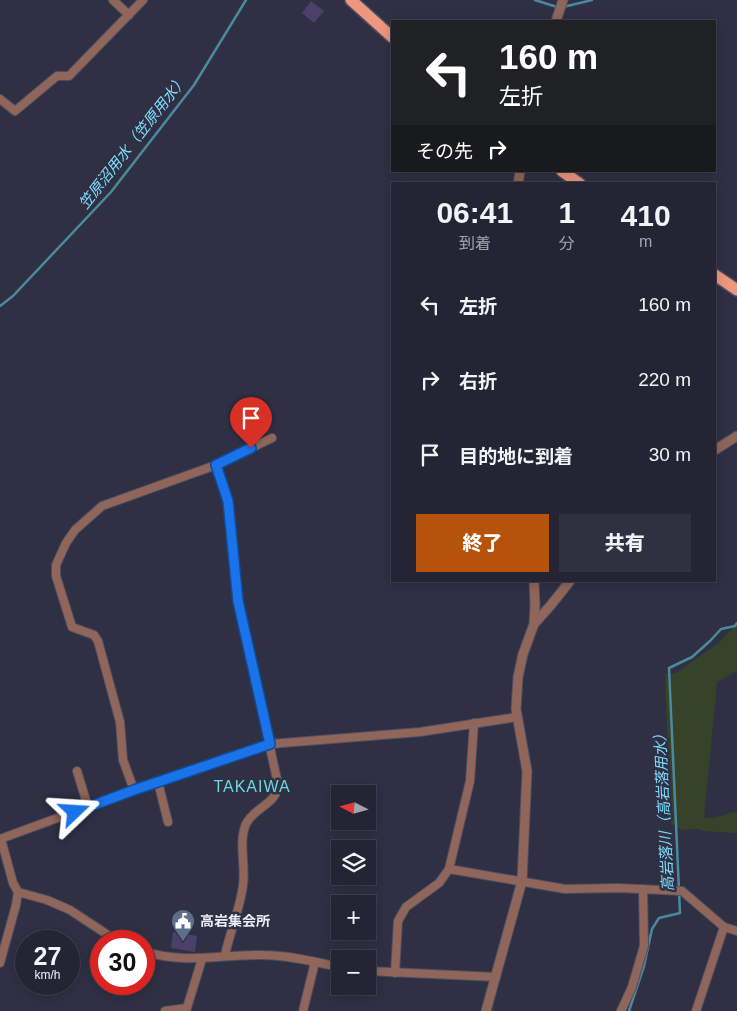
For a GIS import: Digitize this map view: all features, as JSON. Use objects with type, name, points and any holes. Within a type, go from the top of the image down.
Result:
[{"type":"main road","points":[[351,0],[391,37]]},
{"type":"main road","points":[[563,172],[577,182]]},
{"type":"main road","points":[[716,276],[737,290]]},
{"type":"street","points":[[113,0],[129,15]]},
{"type":"street","points":[[0,99],[15,111],[57,76],[69,76],[144,0]]},
{"type":"street","points":[[556,20],[563,0]]},
{"type":"street","points":[[716,449],[737,436]]},
{"type":"street","points":[[134,790],[123,760],[120,722],[98,641],[94,635],[72,627],[56,576],[56,565],[66,543],[75,530],[102,506],[216,465],[272,438]]},
{"type":"street","points":[[216,465],[228,501],[238,601],[278,784],[278,791],[270,802],[247,822],[243,833],[243,884],[225,955]]},
{"type":"street","points":[[486,1011],[522,881],[528,771],[517,717],[518,677],[523,654],[534,624],[534,582]]},
{"type":"street","points":[[534,624],[552,605],[569,582]]},
{"type":"street","points":[[0,963],[18,892],[13,882],[0,839],[134,790],[270,744],[420,732],[517,717]]},
{"type":"street","points":[[395,973],[398,921],[406,908],[439,882],[449,869],[470,781],[474,723]]},
{"type":"street","points":[[77,771],[88,807]]},
{"type":"street","points":[[158,782],[168,822]]},
{"type":"street","points":[[449,869],[564,889],[682,891],[724,927],[737,931]]},
{"type":"street","points":[[621,1011],[632,987],[644,946],[643,889]]},
{"type":"street","points":[[18,892],[47,900],[70,910],[100,930]]},
{"type":"street","points":[[696,1011],[724,927]]},
{"type":"street","points":[[155,955],[202,959],[225,955],[280,955],[331,965]]},
{"type":"street","points":[[165,1011],[187,1009],[202,959]]},
{"type":"street","points":[[303,1011],[315,962]]},
{"type":"street","points":[[376,972],[496,977]]},
{"type":"green space","points":[[737,624],[737,671],[717,682],[704,818],[737,812],[737,833],[698,829],[682,830],[671,823],[665,674],[676,673],[720,642]]},
{"type":"building","points":[[311,1],[324,11],[314,23],[302,13]]},
{"type":"building","points":[[173,932],[197,936],[195,952],[171,948]]},
{"type":"waterway","name":"笠原沼用水（笠原用水）","points":[[0,306],[13,296],[111,192],[194,85],[246,0]]},
{"type":"waterway","points":[[535,0],[557,7]]},
{"type":"waterway","points":[[563,7],[592,0]]},
{"type":"waterway","name":"高岩落川（高岩落用水）","points":[[629,1011],[644,966],[652,929],[659,918],[680,913],[669,668],[692,657],[721,629],[735,626],[737,623]]},
{"type":"place","name":"高岩集会所","points":[[183,942]]},
{"type":"district","name":"TAKAIWA","points":[[252,786]]},
{"type":"route","points":[[75,812],[270,744],[238,601],[228,501],[216,465],[251,448]]}]
